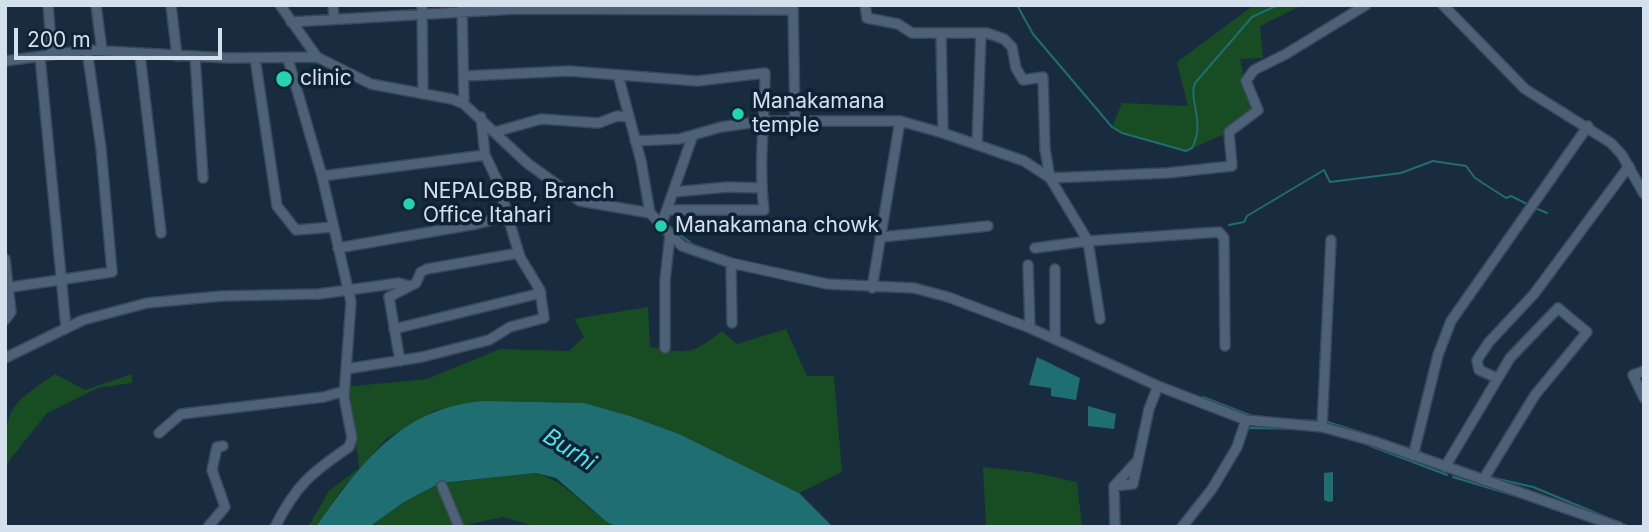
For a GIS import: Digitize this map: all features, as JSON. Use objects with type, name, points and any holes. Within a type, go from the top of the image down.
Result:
[{"type":"street","points":[[48,5],[52,54]]},
{"type":"street","points":[[96,5],[102,51]]},
{"type":"street","points":[[171,5],[177,56]]},
{"type":"street","points":[[280,5],[317,57],[371,84],[464,104],[481,117],[527,163],[580,201],[650,213]]},
{"type":"street","points":[[333,5],[334,19]]},
{"type":"street","points":[[865,5],[867,18],[898,24],[912,33],[981,33],[1004,39],[1012,47],[1016,68],[1023,80],[1042,77],[1045,149],[1050,178],[1088,240],[1100,319]]},
{"type":"street","points":[[635,141],[659,142],[721,127],[765,121],[900,121],[943,132],[1024,161],[1050,178],[1232,166],[1229,132],[1258,110],[1247,81],[1254,70],[1286,54],[1366,5]]},
{"type":"street","points":[[1443,5],[1525,89],[1588,126],[1611,143],[1629,166],[1644,194]]},
{"type":"street","points":[[291,22],[334,19],[374,10],[524,7],[793,8],[795,121]]},
{"type":"street","points":[[462,8],[464,104]]},
{"type":"street","points":[[422,94],[423,9]]},
{"type":"street","points":[[941,33],[943,132]]},
{"type":"street","points":[[978,145],[981,33]]},
{"type":"street","points":[[7,288],[110,273],[113,269],[101,148],[87,51]]},
{"type":"street","points":[[5,61],[87,51],[194,57],[317,57]]},
{"type":"street","points":[[140,55],[161,233]]},
{"type":"street","points":[[40,57],[66,328]]},
{"type":"street","points":[[194,57],[203,178]]},
{"type":"street","points":[[255,58],[277,206],[296,230],[334,227]]},
{"type":"street","points":[[275,527],[306,478],[324,462],[349,447],[352,438],[344,391],[352,314],[323,176],[288,58]]},
{"type":"street","points":[[464,76],[557,71],[697,81],[765,73],[765,121],[760,151],[764,210],[669,210]]},
{"type":"street","points":[[618,75],[650,213],[682,246],[731,263],[827,284],[914,288],[1055,338],[1158,386],[1246,421],[1322,423],[1619,527]]},
{"type":"street","points":[[495,132],[541,119],[599,123],[617,116],[629,117]]},
{"type":"street","points":[[346,369],[400,362],[489,340],[510,327],[541,322],[545,314],[541,293],[519,253],[509,216],[485,155],[481,117]]},
{"type":"street","points":[[872,288],[883,237],[900,121]]},
{"type":"street","points":[[1413,456],[1438,355],[1451,320],[1588,126]]},
{"type":"street","points":[[661,226],[669,210],[693,135]]},
{"type":"street","points":[[323,176],[485,155]]},
{"type":"street","points":[[1497,379],[1479,370],[1477,360],[1489,342],[1534,294],[1629,166]]},
{"type":"street","points":[[674,192],[727,187],[761,188]]},
{"type":"street","points":[[338,248],[509,216]]},
{"type":"street","points":[[883,237],[988,226]]},
{"type":"street","points":[[1035,248],[1088,240],[1213,231],[1223,235],[1224,346]]},
{"type":"street","points":[[665,348],[665,280],[670,236]]},
{"type":"street","points":[[1322,423],[1331,240]]},
{"type":"street","points":[[400,362],[390,297],[418,281],[421,272],[427,269],[519,253]]},
{"type":"street","points":[[5,259],[11,312],[5,320]]},
{"type":"street","points":[[731,263],[732,323]]},
{"type":"street","points":[[1028,265],[1030,328]]},
{"type":"street","points":[[1055,269],[1055,338]]},
{"type":"street","points":[[5,358],[83,320],[171,299],[289,296],[399,284],[409,286]]},
{"type":"street","points":[[394,330],[541,293]]},
{"type":"street","points":[[1445,467],[1497,379],[1531,332],[1558,308],[1587,332],[1535,395],[1483,480]]},
{"type":"street","points":[[1644,371],[1633,375],[1644,398]]},
{"type":"street","points":[[1115,527],[1113,492],[1116,484],[1133,484],[1158,386]]},
{"type":"street","points":[[159,433],[181,414],[324,397],[344,391]]},
{"type":"street","points":[[1182,527],[1212,489],[1237,447],[1246,421]]},
{"type":"street","points":[[208,527],[225,507],[212,470],[217,447],[223,446]]},
{"type":"street","points":[[442,486],[459,527]]},
{"type":"shaded area","points":[[1254,5],[1303,5],[1260,26],[1263,58],[1240,59],[1252,108],[1229,132],[1186,151],[1122,133],[1112,127],[1122,103],[1188,106],[1177,62]]},
{"type":"shaded area","name":"clinic","points":[[286,68],[291,87],[281,90],[277,70]]},
{"type":"shaded area","points":[[648,307],[650,347],[673,351],[695,349],[722,331],[737,344],[786,329],[807,376],[834,376],[842,472],[799,493],[679,434],[630,416],[584,403],[486,401],[436,410],[386,439],[342,489],[316,527],[308,527],[329,491],[359,468],[356,447],[344,409],[343,387],[427,379],[500,349],[569,351],[584,337],[574,319]]},
{"type":"shaded area","points":[[55,374],[85,390],[132,374],[132,383],[98,388],[47,413],[5,466],[6,432],[12,410],[27,394]]},
{"type":"shaded area","points":[[983,467],[1030,472],[1077,482],[1082,527],[986,527]]},
{"type":"shaded area","points":[[536,473],[558,483],[618,527],[538,527],[503,517],[456,527],[369,527],[404,502],[440,483]]},
{"type":"water","points":[[1037,357],[1080,378],[1076,400],[1051,396],[1051,388],[1029,385]]},
{"type":"water","name":"Burhi","points":[[486,401],[584,403],[630,416],[679,434],[799,493],[833,527],[618,527],[607,522],[556,478],[536,473],[440,483],[404,502],[369,527],[316,527],[367,460],[407,426],[456,405]]},
{"type":"water","points":[[1088,406],[1116,414],[1114,429],[1088,426]]},
{"type":"water","points":[[1333,472],[1333,501],[1329,502],[1324,500],[1324,473]]},
{"type":"waterway","points":[[1017,5],[1033,34],[1112,127],[1122,133],[1186,151],[1192,148],[1196,138],[1197,120],[1193,90],[1195,83],[1252,17],[1278,5]]},
{"type":"waterway","points":[[1452,8],[1485,42]]},
{"type":"waterway","points":[[1555,102],[1597,129]]},
{"type":"waterway","points":[[1229,225],[1244,222],[1247,216],[1324,170],[1330,182],[1401,173],[1433,161],[1466,166],[1475,178],[1506,198],[1511,196],[1527,204]]},
{"type":"waterway","points":[[1535,208],[1547,213]]},
{"type":"waterway","points":[[669,226],[692,244],[705,249]]},
{"type":"waterway","points":[[1203,397],[1252,416]]},
{"type":"waterway","points":[[1282,419],[1318,421]]},
{"type":"waterway","points":[[1328,422],[1372,436]]},
{"type":"waterway","points":[[1249,428],[1303,429]]},
{"type":"waterway","points":[[1360,442],[1447,475]]},
{"type":"waterway","points":[[1400,446],[1410,448]]},
{"type":"waterway","points":[[1418,451],[1432,457]]},
{"type":"waterway","points":[[1453,477],[1522,498]]},
{"type":"waterway","points":[[1490,477],[1533,487],[1630,527]]},
{"type":"waterway","points":[[1567,513],[1601,525]]},
{"type":"place","name":"clinic","points":[[284,79]]},
{"type":"place","name":"Manakamana temple","points":[[738,114]]},
{"type":"place","name":"NEPALGBB, Branch Office Itahari","points":[[409,204]]},
{"type":"place","name":"Manakamana chowk","points":[[661,226]]}]
